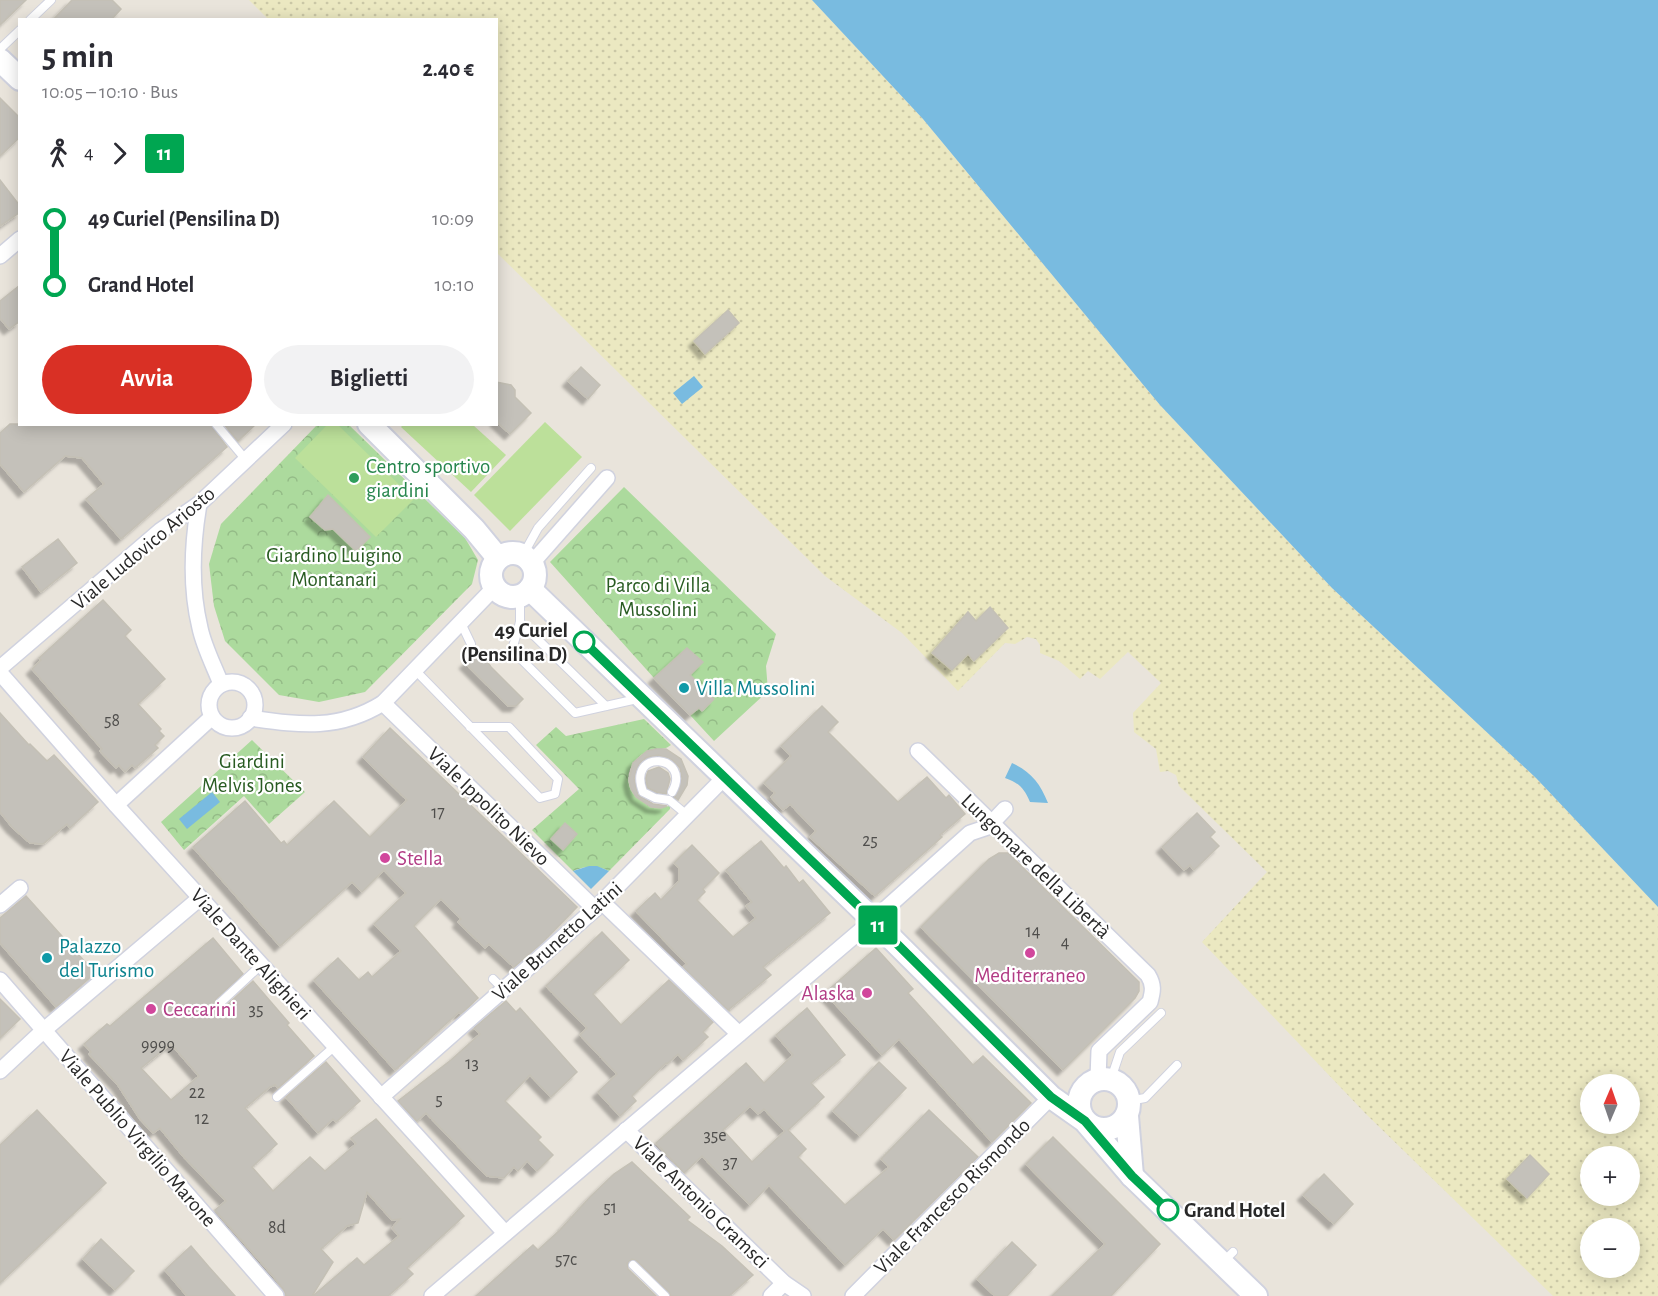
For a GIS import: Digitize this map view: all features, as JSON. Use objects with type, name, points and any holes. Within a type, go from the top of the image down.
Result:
[{"type":"street","points":[[0,256],[18,241]]},
{"type":"street","name":"Viale Ludovico Ariosto","points":[[0,671],[160,531],[199,504],[282,426]]},
{"type":"street","points":[[371,426],[474,529],[498,558]]},
{"type":"street","points":[[527,559],[607,478]]},
{"type":"street","points":[[199,504],[193,537],[193,584],[200,629],[221,684]]},
{"type":"street","points":[[510,553],[527,559],[535,576],[525,593],[506,596],[494,588],[490,573],[498,558],[510,553]]},
{"type":"street","points":[[250,718],[293,724],[333,723],[364,714],[383,703],[494,588]]},
{"type":"street","points":[[525,593],[643,698],[873,920],[1051,1097],[1091,1126],[1107,1129],[1122,1122],[1128,1108]]},
{"type":"street","name":"Viale Dante Alighieri","points":[[0,671],[116,805],[505,1233]]},
{"type":"street","points":[[236,682],[247,688],[254,699],[255,705],[250,718],[241,725],[228,728],[212,717],[208,702],[215,688],[221,684],[236,682]]},
{"type":"street","name":"Viale Ippolito Nievo","points":[[383,703],[598,906],[739,1034]]},
{"type":"street","points":[[116,805],[212,717]]},
{"type":"street","name":"Lungomare della Libertà","points":[[918,751],[1148,975],[1153,983],[1153,992],[1149,1002],[1099,1051],[1097,1083]]},
{"type":"street","name":"Viale Brunetto Latini","points":[[381,1097],[499,984],[598,906],[725,777]]},
{"type":"street","points":[[432,1296],[873,920],[970,833],[988,826],[1005,809]]},
{"type":"street","points":[[0,905],[20,888]]},
{"type":"street","points":[[0,1071],[44,1030],[200,898]]},
{"type":"street","name":"Viale Publio Virgilio Marone","points":[[0,980],[276,1296]]},
{"type":"street","points":[[1051,1097],[1097,1083],[1123,1087],[1128,1108],[1132,1176]]},
{"type":"street","points":[[1097,1083],[1078,1107],[1085,1121],[1132,1176],[1228,1257],[1256,1296]]},
{"type":"street","name":"Viale Francesco Rismondo","points":[[853,1296],[1051,1097]]},
{"type":"street","name":"Viale Antonio Gramsci","points":[[626,1130],[784,1283],[803,1296]]},
{"type":"street","points":[[771,1296],[784,1283]]},
{"type":"lane","points":[[32,18],[51,0]]},
{"type":"lane","points":[[0,49],[18,32]]},
{"type":"lane","points":[[218,426],[246,460]]},
{"type":"lane","points":[[527,559],[538,528],[591,468]]},
{"type":"lane","points":[[525,593],[512,650],[575,713],[643,698]]},
{"type":"lane","points":[[520,622],[606,706]]},
{"type":"lane","points":[[461,623],[471,644]]},
{"type":"lane","points":[[415,669],[470,727],[540,798],[555,794],[558,779],[510,727],[470,727]]},
{"type":"lane","points":[[672,792],[677,778],[673,767],[664,761],[651,761],[643,767],[639,780],[644,792],[655,798],[669,800],[687,815]]},
{"type":"lane","points":[[220,1003],[261,964]]},
{"type":"lane","points":[[1097,1083],[1120,1052],[1161,1012]]},
{"type":"lane","points":[[278,1098],[334,1046]]},
{"type":"lane","points":[[1128,1108],[1145,1098],[1177,1065]]},
{"type":"lane","points":[[633,1264],[665,1296]]},
{"type":"sand","points":[[249,0],[812,0],[923,119],[1160,405],[1332,588],[1536,778],[1658,907],[1658,1296],[1553,1296],[1366,1114],[1202,942],[1267,872],[1179,786],[1176,775],[1168,771],[1160,772],[1156,749],[1134,732],[1133,713],[1161,683],[1128,652],[1100,679],[1088,671],[1080,679],[1059,661],[1040,653],[1040,645],[1036,639],[1027,637],[1015,644],[1005,643],[958,691],[902,633],[825,576],[498,254],[498,18],[267,18]]},
{"type":"green space","points":[[545,422],[582,457],[510,531],[474,495]]},
{"type":"green space","name":"Giardino Luigino Montanari","points":[[316,426],[350,426],[465,538],[478,560],[472,584],[365,692],[319,702],[279,695],[225,641],[214,606],[209,564],[221,524]]},
{"type":"green space","name":"Centro sportivo giardini","points":[[326,426],[339,426],[414,499],[376,537],[295,458]]},
{"type":"green space","points":[[474,426],[506,455],[471,492],[401,427]]},
{"type":"green space","name":"Parco di Villa Mussolini","points":[[624,487],[776,634],[766,666],[768,691],[714,741],[690,715],[699,708],[703,711],[714,699],[690,675],[702,662],[687,648],[654,678],[550,562]]},
{"type":"green space","points":[[644,719],[671,745],[646,752],[638,758],[628,776],[629,785],[639,800],[658,807],[670,806],[670,809],[609,871],[591,867],[573,871],[532,830],[579,789],[536,745],[556,727],[566,736]]},
{"type":"green space","name":"Giardini Melvis Jones","points":[[252,740],[305,792],[269,824],[244,796],[184,850],[161,822]]},
{"type":"water","points":[[812,0],[1658,0],[1658,907],[1536,778],[1332,588],[1160,405],[923,119]]},
{"type":"water","points":[[694,376],[703,387],[682,404],[673,393]]},
{"type":"water","points":[[1012,763],[1025,770],[1034,779],[1048,803],[1030,802],[1020,787],[1005,778]]},
{"type":"water","points":[[212,792],[220,802],[187,829],[179,819]]},
{"type":"water","points":[[597,866],[609,871],[591,889],[573,871]]},
{"type":"building","points":[[0,0],[26,0],[0,25]]},
{"type":"building","points":[[72,0],[112,0],[121,9],[113,18],[55,18]]},
{"type":"building","points":[[0,98],[18,116],[18,139],[0,156]]},
{"type":"building","points":[[0,180],[18,203],[18,213],[0,226]]},
{"type":"building","points":[[18,287],[18,322],[9,329],[0,318],[0,301]]},
{"type":"building","points":[[728,310],[739,323],[705,354],[694,341]]},
{"type":"building","points":[[581,367],[600,385],[588,399],[568,381]]},
{"type":"building","points":[[498,382],[511,385],[515,390],[515,397],[531,413],[510,434],[498,423]]},
{"type":"building","points":[[10,424],[18,424],[18,426],[211,426],[227,447],[121,539],[86,499],[104,484],[82,458],[65,456],[24,492],[0,464],[0,433]]},
{"type":"building","points":[[226,426],[254,426],[238,441]]},
{"type":"building","points":[[328,495],[370,537],[356,551],[333,529],[325,530],[310,517]]},
{"type":"building","points":[[58,539],[77,563],[41,592],[22,567]]},
{"type":"building","points":[[103,600],[131,630],[125,636],[165,679],[138,704],[161,729],[159,731],[164,736],[155,745],[158,748],[135,768],[132,765],[125,772],[119,765],[116,768],[100,751],[102,749],[32,669],[41,660],[39,658]]},
{"type":"building","points":[[990,607],[1008,628],[974,661],[968,654],[952,670],[932,653],[968,612],[976,621]]},
{"type":"building","name":"Villa Mussolini","points":[[687,648],[703,662],[690,675],[714,699],[702,711],[699,708],[690,715],[654,678]]},
{"type":"building","points":[[480,651],[491,667],[523,699],[516,706],[508,706],[465,663]]},
{"type":"building","points":[[822,706],[838,722],[828,732],[898,802],[927,777],[946,798],[949,795],[965,814],[875,896],[810,837],[816,831],[790,804],[783,810],[771,797],[775,793],[764,783],[791,756],[781,746]]},
{"type":"building","points":[[0,713],[47,761],[54,755],[98,802],[70,828],[67,824],[43,844],[30,843],[12,827],[0,812]]},
{"type":"building","points":[[390,728],[577,907],[542,943],[514,967],[489,944],[485,948],[458,922],[461,919],[441,899],[414,926],[478,998],[461,1014],[459,1012],[395,1070],[314,980],[338,958],[359,980],[368,972],[372,977],[401,951],[374,924],[406,893],[384,870],[362,892],[352,882],[280,946],[193,847],[245,801],[281,843],[284,841],[287,845],[334,801],[370,837],[407,800],[363,757]]},
{"type":"building","points":[[666,749],[681,759],[688,776],[687,785],[678,800],[675,797],[682,778],[680,768],[672,760],[658,755],[647,757],[639,764],[634,778],[638,795],[653,804],[667,806],[661,808],[651,807],[636,797],[629,780],[633,763],[647,751]]},
{"type":"building","points":[[659,767],[668,773],[670,779],[666,794],[648,788],[646,778],[648,771]]},
{"type":"building","points":[[1197,813],[1215,832],[1210,837],[1219,846],[1194,870],[1190,865],[1184,870],[1162,847]]},
{"type":"building","points":[[565,823],[577,834],[563,850],[551,839]]},
{"type":"building","points":[[761,841],[799,883],[803,880],[830,913],[763,967],[771,975],[728,1010],[683,967],[687,964],[636,911],[655,893],[661,900],[679,881],[679,868],[674,863],[692,845],[719,873],[703,889],[705,892],[697,900],[733,937],[756,918],[746,906],[752,902],[726,870]]},
{"type":"building","name":"Mediterraneo","points":[[999,853],[1008,853],[1139,982],[1139,991],[1135,998],[1063,1070],[921,927],[989,859]]},
{"type":"building","name":"Palazzo del Turismo","points":[[26,896],[95,973],[56,1007],[0,943],[0,918]]},
{"type":"building","points":[[602,932],[629,960],[593,994],[621,1025],[669,980],[713,1022],[703,1032],[708,1037],[683,1060],[678,1054],[666,1063],[632,1096],[636,1101],[620,1116],[598,1092],[617,1074],[580,1035],[587,1028],[546,986]]},
{"type":"building","points":[[213,938],[243,974],[216,999],[215,1007],[224,1008],[253,981],[314,1056],[278,1088],[275,1085],[270,1087],[245,1108],[277,1144],[252,1167],[273,1191],[310,1157],[325,1171],[356,1144],[351,1138],[376,1119],[464,1216],[407,1268],[413,1274],[388,1296],[313,1296],[357,1258],[364,1265],[399,1236],[392,1228],[400,1219],[392,1220],[367,1192],[358,1223],[347,1226],[321,1249],[333,1262],[312,1296],[286,1296],[274,1277],[215,1210],[226,1201],[160,1128],[153,1133],[140,1119],[118,1085],[89,1054],[91,1052],[84,1044],[107,1024],[110,1026]],"holes":[[[171,1044],[199,1076],[171,1100],[141,1068]]]},
{"type":"building","points":[[876,948],[913,989],[908,993],[973,1065],[983,1056],[1031,1103],[992,1142],[899,1039],[882,1055],[825,993]]},
{"type":"building","points":[[0,999],[20,1019],[0,1038]]},
{"type":"building","points":[[506,1001],[516,1012],[520,1008],[577,1072],[551,1097],[530,1075],[505,1101],[541,1137],[538,1140],[553,1155],[537,1171],[527,1161],[518,1171],[514,1167],[504,1178],[487,1176],[426,1113],[417,1121],[398,1101],[480,1034],[474,1028]]},
{"type":"building","points":[[807,1008],[845,1055],[811,1083],[824,1097],[788,1130],[806,1149],[798,1157],[845,1205],[889,1167],[881,1159],[929,1110],[978,1157],[894,1240],[883,1229],[845,1265],[769,1185],[750,1205],[702,1156],[684,1173],[656,1143],[746,1063],[764,1083],[793,1055],[776,1035]],"holes":[[[750,1106],[758,1114],[764,1109],[785,1131],[752,1162],[723,1130]]]},
{"type":"building","points":[[326,1062],[360,1101],[336,1122],[333,1119],[318,1133],[286,1097]]},
{"type":"building","points":[[879,1062],[906,1088],[860,1136],[833,1111]]},
{"type":"building","points":[[37,1110],[106,1183],[0,1283],[0,1145]]},
{"type":"building","points":[[1053,1137],[1160,1244],[1111,1296],[1052,1296],[1105,1244],[1026,1164]]},
{"type":"building","points":[[1530,1155],[1549,1174],[1527,1198],[1507,1179]]},
{"type":"building","points":[[632,1162],[690,1217],[687,1220],[722,1246],[753,1275],[729,1296],[671,1296],[637,1261],[632,1259],[627,1263],[628,1269],[656,1296],[476,1296],[533,1245],[538,1250],[614,1174]]},
{"type":"building","points":[[1324,1174],[1353,1204],[1334,1224],[1303,1195]]},
{"type":"building","points":[[101,1239],[134,1271],[115,1290],[83,1259]]},
{"type":"building","points":[[1012,1242],[1036,1265],[1007,1296],[995,1296],[977,1279]]},
{"type":"building","points":[[191,1246],[235,1296],[187,1296],[165,1270]]},
{"type":"bus line","name":"11","points":[[584,642],[873,920],[1051,1097],[1085,1121],[1132,1176],[1168,1210]]},
{"type":"place","name":"Centro sportivo giardini","points":[[354,478]]},
{"type":"place","name":"49 Curiel (Pensilina D)","points":[[584,642]]},
{"type":"place","name":"Villa Mussolini","points":[[684,688]]},
{"type":"place","name":"Stella","points":[[385,858]]},
{"type":"place","name":"Mediterraneo","points":[[1030,953]]},
{"type":"place","name":"Palazzo del Turismo","points":[[47,958]]},
{"type":"place","name":"Alaska","points":[[867,993]]},
{"type":"place","name":"Ceccarini","points":[[151,1009]]},
{"type":"place","name":"Grand Hotel","points":[[1168,1210]]}]
